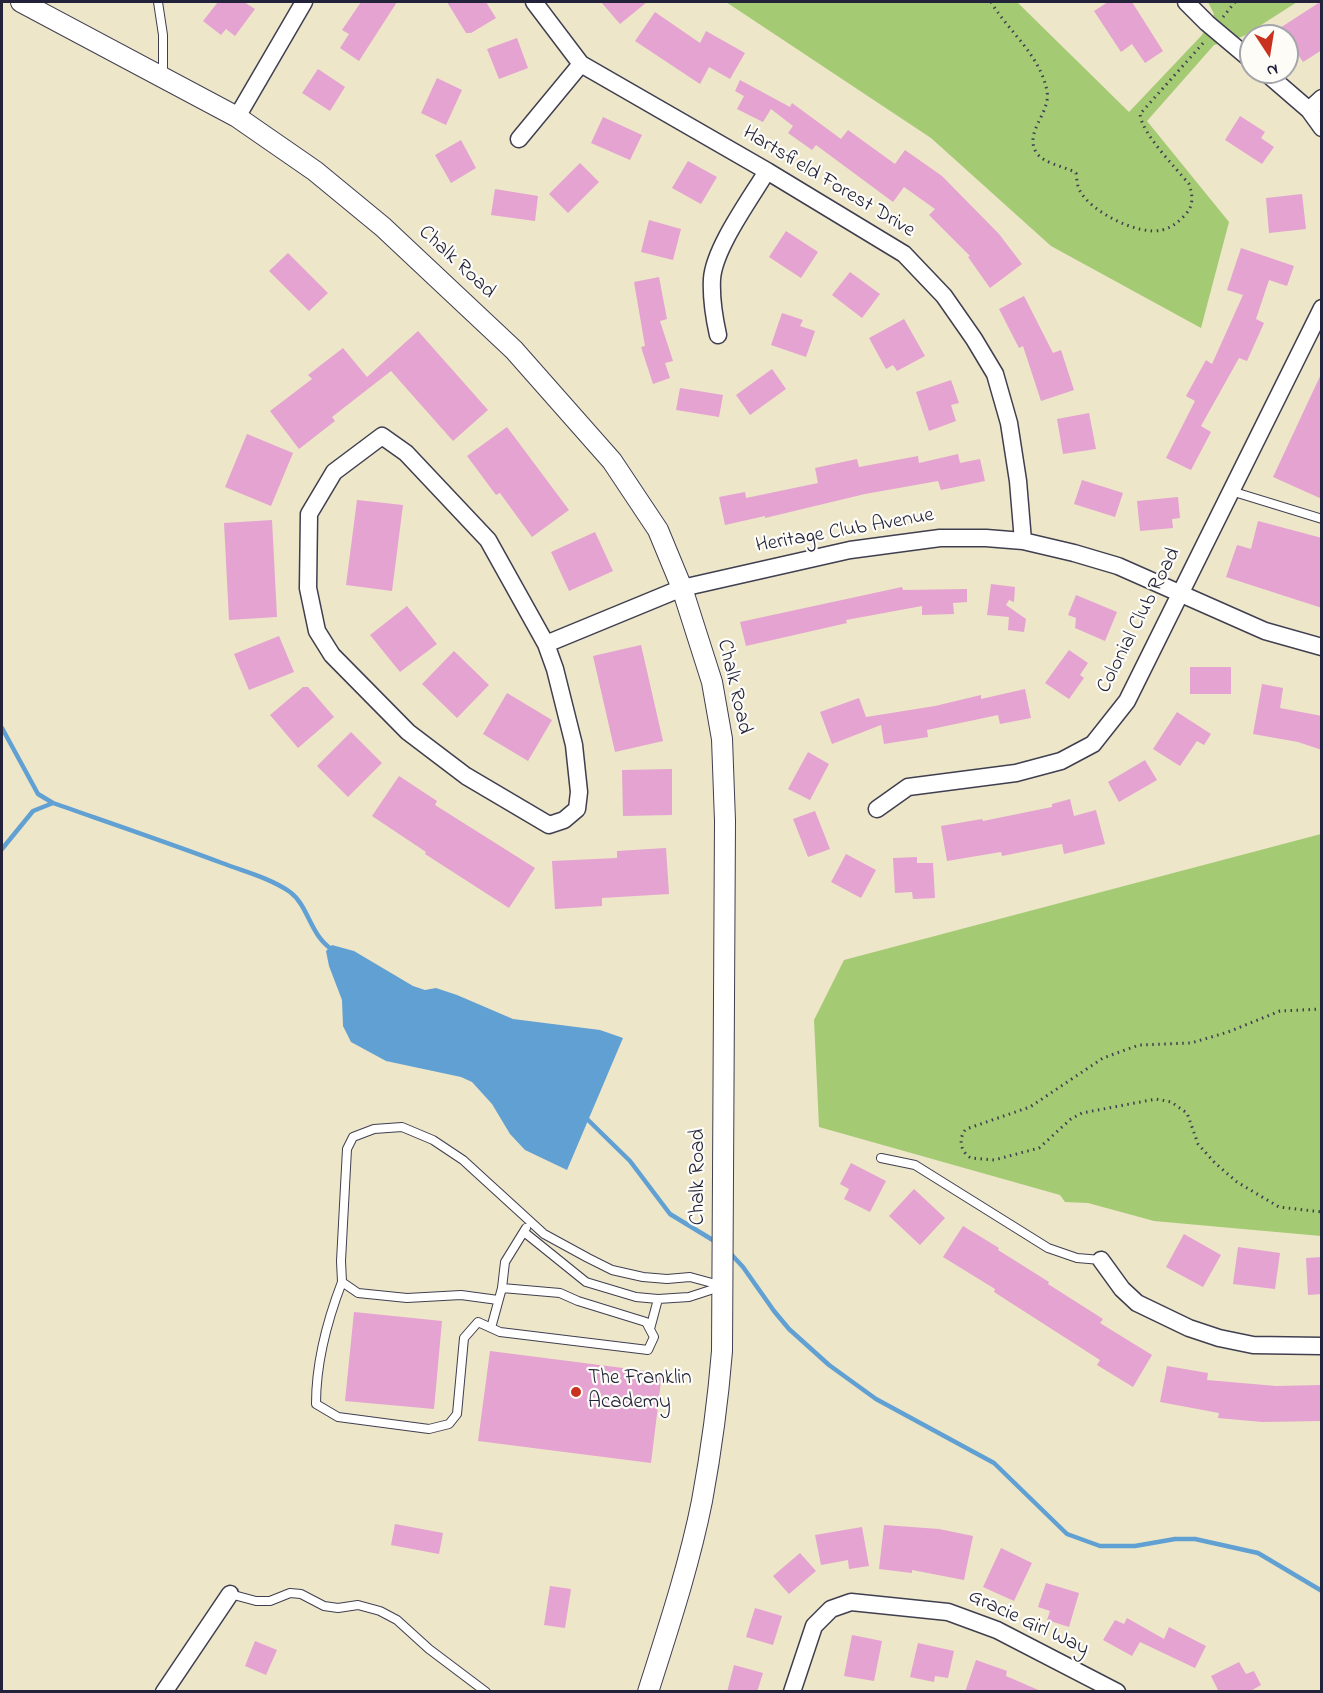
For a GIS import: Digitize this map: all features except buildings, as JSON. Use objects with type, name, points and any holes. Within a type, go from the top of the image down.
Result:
[{"type":"street","name":"Chalk Road","points":[[21,2],[237,117],[315,171],[383,227],[514,350],[612,461],[658,530],[682,588],[712,682],[722,739],[725,821],[722,1351],[719,1391],[701,1503],[686,1565],[648,1692]]},
{"type":"street","points":[[237,117],[304,2]]},
{"type":"street","name":"Hartsfield Forest Drive","points":[[534,2],[581,64],[767,171],[904,254],[944,296],[995,374],[1009,423],[1018,481],[1023,541]]},
{"type":"street","points":[[1186,2],[1239,50]]},
{"type":"street","points":[[519,139],[581,64]]},
{"type":"street","points":[[1279,84],[1308,110],[1322,128]]},
{"type":"street","points":[[1308,110],[1322,98]]},
{"type":"street","points":[[718,335],[713,310],[712,277],[714,269],[719,254],[767,171]]},
{"type":"street","name":"Colonial Club Road","points":[[877,809],[908,787],[1016,773],[1061,761],[1093,744],[1127,701],[1322,308]]},
{"type":"street","points":[[382,436],[406,453],[488,540],[546,644],[555,669],[574,745],[579,792],[577,809],[564,820],[549,825],[466,776],[408,732],[332,655],[317,631],[308,588],[309,514],[334,472],[382,436]]},
{"type":"street","name":"Heritage Club Avenue","points":[[546,644],[682,588],[850,550],[940,538],[975,538],[1023,541],[1118,566],[1265,631],[1322,647]]},
{"type":"street","points":[[1101,1260],[1122,1289],[1137,1303],[1189,1328],[1219,1338],[1253,1345],[1322,1346]]},
{"type":"street","points":[[164,1692],[230,1594]]},
{"type":"street","name":"Gracie Girl Way","points":[[792,1692],[814,1626],[831,1609],[851,1602],[948,1612],[997,1630],[1117,1692]]},
{"type":"lane","points":[[158,2],[163,35],[163,77]]},
{"type":"lane","points":[[1231,491],[1322,519]]},
{"type":"lane","points":[[502,1288],[560,1293],[578,1301],[646,1322],[654,1337],[648,1350],[500,1332],[478,1322],[464,1338],[457,1414],[449,1424],[429,1429],[338,1417],[316,1404],[316,1379],[329,1314],[342,1282],[347,1149],[353,1137],[374,1129],[402,1127],[433,1140],[463,1160],[544,1234],[612,1270],[644,1277],[667,1279],[690,1277],[724,1286]]},
{"type":"lane","points":[[881,1158],[915,1165],[1048,1248],[1077,1258],[1101,1260]]},
{"type":"lane","points":[[491,1328],[502,1288],[505,1262],[530,1221]]},
{"type":"lane","points":[[524,1232],[586,1282],[636,1297],[658,1299],[688,1297],[724,1286]]},
{"type":"lane","points":[[342,1282],[358,1293],[407,1298],[461,1295],[498,1300]]},
{"type":"lane","points":[[650,1329],[658,1299]]},
{"type":"lane","points":[[230,1594],[256,1601],[270,1600],[290,1593],[301,1594],[324,1606],[338,1608],[358,1605],[380,1611],[397,1620],[429,1649],[486,1692]]},
{"type":"path","points":[[991,2],[1000,18],[1034,58],[1046,83],[1048,104],[1034,131],[1033,145],[1036,154],[1076,173],[1081,193],[1090,203],[1118,222],[1143,230],[1160,231],[1177,223],[1189,211],[1193,194],[1189,184],[1151,136],[1140,114],[1235,2]]},
{"type":"path","points":[[1322,1009],[1280,1011],[1228,1032],[1191,1043],[1139,1045],[1103,1058],[1030,1107],[966,1129],[962,1133],[961,1140],[962,1149],[971,1158],[994,1160],[1008,1158],[1040,1148],[1071,1119],[1082,1113],[1156,1099],[1171,1102],[1187,1113],[1198,1144],[1237,1182],[1279,1208],[1322,1212]]},
{"type":"green space","points":[[726,2],[1017,2],[1129,112],[1202,35],[1214,14],[1208,2],[1297,2],[1263,24],[1239,24],[1239,38],[1214,45],[1147,121],[1229,222],[1201,328],[1051,246],[931,138]]},
{"type":"green space","points":[[1321,834],[1321,1236],[1154,1221],[1088,1203],[1065,1202],[1060,1195],[819,1127],[814,1020],[844,960]]},
{"type":"water","points":[[332,945],[354,951],[413,986],[425,990],[436,988],[513,1019],[600,1030],[623,1038],[567,1170],[525,1150],[510,1134],[492,1104],[472,1082],[461,1077],[386,1061],[351,1042],[343,1026],[342,1000],[329,966],[326,951]]},
{"type":"waterway","points":[[2,728],[38,794],[53,803],[282,887],[302,905],[319,937],[333,950]]},
{"type":"waterway","points":[[2,849],[33,811],[53,803]]},
{"type":"waterway","points":[[585,1117],[630,1161],[670,1214],[716,1242]]},
{"type":"waterway","points":[[730,1253],[789,1329],[829,1365],[876,1399],[994,1463],[1067,1534],[1100,1546],[1135,1546],[1175,1539],[1195,1539],[1258,1553],[1322,1591]]},
{"type":"place","name":"The Franklin Academy","points":[[576,1392]]}]
